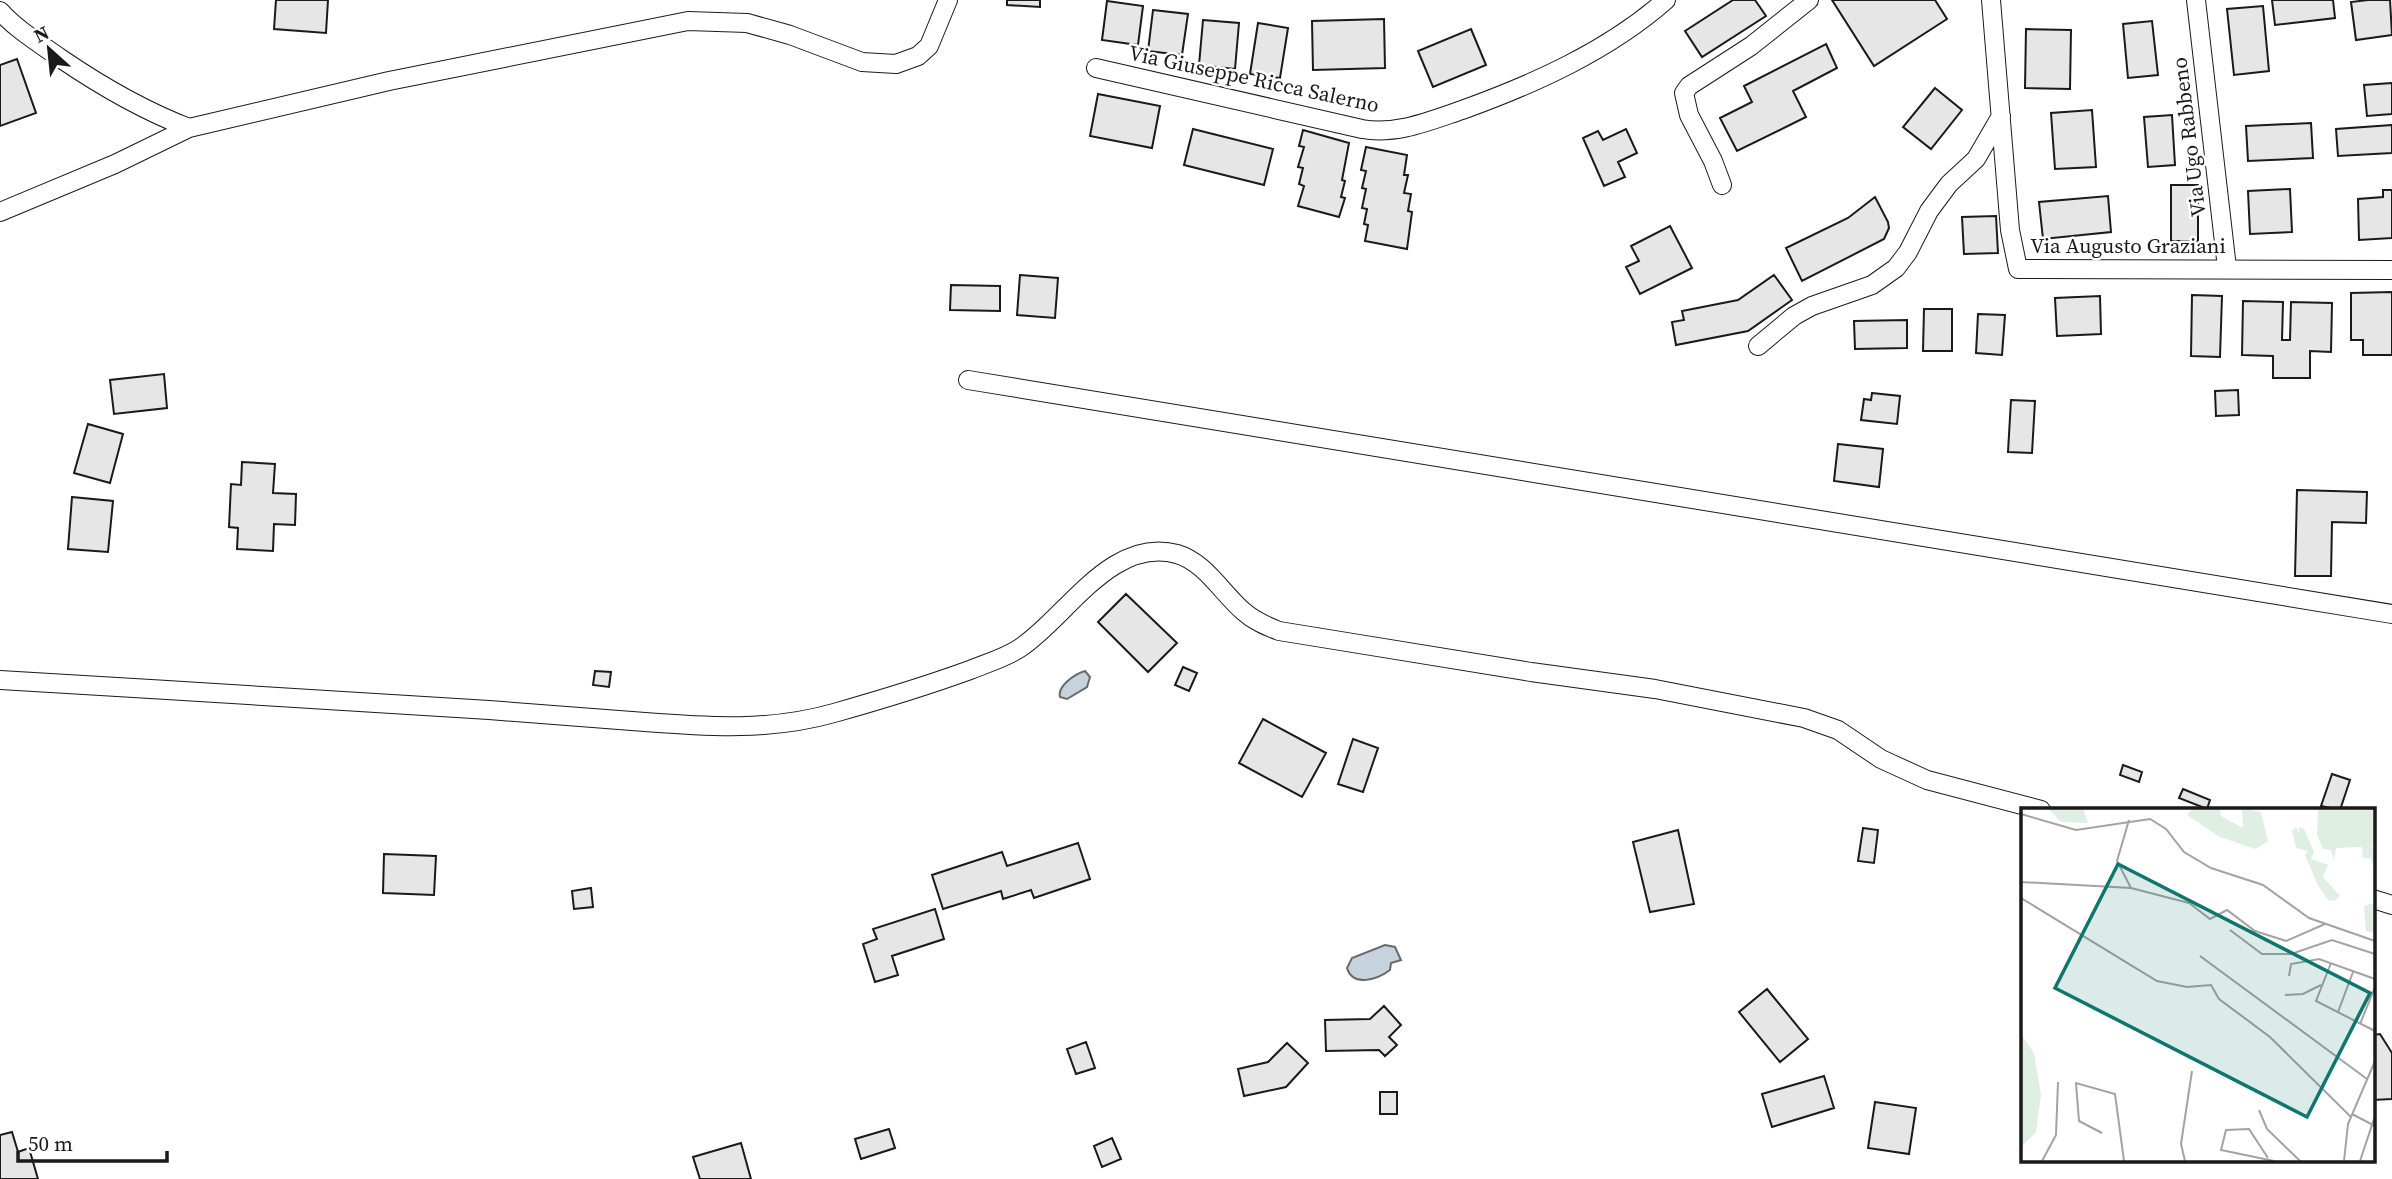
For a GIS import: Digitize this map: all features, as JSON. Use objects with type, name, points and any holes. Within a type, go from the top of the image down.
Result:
[{"type":"street","points":[[0,212],[115,164],[189,128],[390,81],[688,21],[722,20],[747,23],[790,35],[862,62],[896,64],[918,56],[929,46],[948,0]]},
{"type":"street","name":"Via Giuseppe Ricca Salerno","points":[[1096,68],[1362,129],[1398,130],[1484,102],[1542,78],[1619,35],[1666,0]]},
{"type":"street","points":[[1722,185],[1689,115],[1684,93],[1689,86],[1751,46],[1809,0]]},
{"type":"street","name":"Via Augusto Graziani","points":[[1991,0],[2010,230],[2018,269],[2392,270]]},
{"type":"street","name":"Via Ugo Rabbeno","points":[[2196,0],[2227,268]]},
{"type":"street","points":[[0,10],[29,37],[102,87],[146,111],[189,128]]},
{"type":"street","points":[[1758,346],[1794,316],[1812,306],[1872,285],[1896,268],[1908,253],[1929,211],[1949,184],[1976,159],[2001,116]]},
{"type":"street","points":[[968,380],[2392,614]]},
{"type":"street","points":[[0,680],[491,710],[716,727],[778,724],[822,716],[920,687],[1003,657],[1040,633],[1082,590],[1107,571],[1137,556],[1166,552],[1193,562],[1245,613],[1279,631],[1531,672],[1655,689],[1811,720],[1838,730],[1881,759],[1918,776],[2034,808]]},
{"type":"street","points":[[2374,899],[2392,905]]},
{"type":"shaded area","points":[[1085,671],[1090,677],[1087,687],[1067,699],[1060,697],[1064,685]]},
{"type":"shaded area","points":[[1385,945],[1395,947],[1401,960],[1391,963],[1390,970],[1366,980],[1360,980],[1350,974],[1347,968],[1352,958]]},
{"type":"building","points":[[276,0],[328,0],[326,33],[274,29]]},
{"type":"building","points":[[1007,0],[1040,0],[1040,7],[1007,5]]},
{"type":"building","points":[[1733,0],[1755,0],[1766,16],[1702,57],[1685,31]]},
{"type":"building","points":[[1832,0],[1935,0],[1947,19],[1874,66]]},
{"type":"building","points":[[2272,0],[2333,0],[2335,18],[2275,25]]},
{"type":"building","points":[[2390,0],[2392,35],[2356,40],[2351,2]]},
{"type":"building","points":[[1107,1],[1143,6],[1138,45],[1102,40]]},
{"type":"building","points":[[2263,6],[2269,71],[2234,75],[2227,9]]},
{"type":"building","points":[[1153,10],[1188,14],[1182,55],[1148,51]]},
{"type":"building","points":[[1384,19],[1385,68],[1313,70],[1312,21]]},
{"type":"building","points":[[1203,20],[1239,23],[1235,69],[1199,65]]},
{"type":"building","points":[[2152,21],[2158,75],[2128,78],[2123,24]]},
{"type":"building","points":[[1258,23],[1288,28],[1280,78],[1250,74]]},
{"type":"building","points":[[1471,29],[1486,65],[1433,87],[1418,51]]},
{"type":"building","points":[[2026,29],[2071,30],[2070,89],[2025,88]]},
{"type":"building","points":[[1826,44],[1837,68],[1793,91],[1806,117],[1737,151],[1720,118],[1752,102],[1744,86]]},
{"type":"building","points":[[17,59],[36,113],[0,126],[0,65]]},
{"type":"building","points":[[2392,83],[2392,114],[2367,116],[2364,85]]},
{"type":"building","points":[[1935,88],[1962,110],[1931,149],[1903,127]]},
{"type":"building","points":[[1098,94],[1160,106],[1152,148],[1090,136]]},
{"type":"building","points":[[2092,110],[2096,167],[2055,169],[2051,113]]},
{"type":"building","points":[[2172,115],[2175,165],[2148,167],[2144,117]]},
{"type":"building","points":[[2311,123],[2313,158],[2248,161],[2246,126]]},
{"type":"building","points":[[2392,125],[2392,153],[2338,156],[2336,129]]},
{"type":"building","points":[[1193,129],[1273,149],[1264,185],[1184,165]]},
{"type":"building","points":[[1626,129],[1637,153],[1618,162],[1625,177],[1604,186],[1583,138],[1598,131],[1603,140]]},
{"type":"building","points":[[1303,130],[1349,143],[1342,180],[1345,181],[1341,197],[1345,198],[1339,217],[1298,206],[1304,186],[1299,184],[1303,168],[1298,167],[1304,147],[1299,146]]},
{"type":"building","points":[[1366,147],[1407,155],[1404,175],[1408,175],[1404,193],[1411,194],[1408,211],[1412,212],[1407,249],[1365,241],[1367,209],[1362,208],[1366,189],[1362,188],[1366,171],[1361,170]]},
{"type":"building","points":[[2171,185],[2198,185],[2198,241],[2171,241]]},
{"type":"building","points":[[2290,189],[2292,232],[2250,234],[2248,191]]},
{"type":"building","points":[[2383,190],[2392,190],[2392,238],[2359,240],[2358,199],[2383,197]]},
{"type":"building","points":[[2108,196],[2111,232],[2043,239],[2039,202]]},
{"type":"building","points":[[1875,197],[1888,222],[1889,228],[1884,239],[1802,281],[1786,248],[1848,218]]},
{"type":"building","points":[[1996,216],[1998,253],[1964,254],[1962,217]]},
{"type":"building","points":[[1670,226],[1692,268],[1640,294],[1626,267],[1639,261],[1631,246]]},
{"type":"building","points":[[1020,275],[1058,278],[1055,318],[1017,315]]},
{"type":"building","points":[[1774,275],[1792,300],[1748,331],[1676,345],[1672,322],[1684,320],[1682,311],[1738,300]]},
{"type":"building","points":[[951,285],[1000,286],[1000,311],[950,310]]},
{"type":"building","points":[[2392,292],[2392,355],[2363,355],[2363,340],[2351,340],[2351,293]]},
{"type":"building","points":[[2192,295],[2222,296],[2220,357],[2191,356]]},
{"type":"building","points":[[2100,296],[2101,334],[2057,336],[2055,298]]},
{"type":"building","points":[[2243,301],[2283,302],[2282,340],[2290,340],[2291,302],[2332,303],[2331,352],[2310,351],[2310,378],[2273,378],[2273,356],[2242,355]]},
{"type":"building","points":[[1924,309],[1952,309],[1952,351],[1923,351]]},
{"type":"building","points":[[1978,314],[2005,315],[2002,355],[1976,353]]},
{"type":"building","points":[[1907,320],[1907,348],[1855,349],[1854,321]]},
{"type":"building","points":[[164,374],[167,408],[114,414],[110,380]]},
{"type":"building","points":[[2238,390],[2239,415],[2216,416],[2215,391]]},
{"type":"building","points":[[1872,393],[1900,396],[1897,424],[1861,420],[1864,399],[1871,400]]},
{"type":"building","points":[[2011,400],[2035,401],[2032,453],[2008,452]]},
{"type":"building","points":[[88,424],[123,434],[110,483],[74,473]]},
{"type":"building","points":[[1838,444],[1883,449],[1879,487],[1834,481]]},
{"type":"building","points":[[242,462],[275,464],[273,493],[296,494],[295,525],[274,524],[273,551],[237,549],[238,528],[229,527],[231,484],[241,485]]},
{"type":"building","points":[[2297,490],[2367,492],[2366,523],[2332,522],[2331,576],[2295,576]]},
{"type":"building","points":[[72,497],[113,501],[108,552],[68,549]]},
{"type":"building","points":[[1126,594],[1177,643],[1148,672],[1098,622]]},
{"type":"building","points":[[1183,667],[1197,673],[1189,691],[1175,685]]},
{"type":"building","points":[[595,671],[611,672],[609,687],[593,685]]},
{"type":"building","points":[[1263,719],[1326,753],[1302,797],[1239,763]]},
{"type":"building","points":[[1353,739],[1378,748],[1363,792],[1338,784]]},
{"type":"building","points":[[2123,765],[2142,772],[2139,782],[2120,775]]},
{"type":"building","points":[[2332,774],[2350,780],[2341,808],[2321,806]]},
{"type":"building","points":[[2183,789],[2210,800],[2207,808],[2204,808],[2179,798]]},
{"type":"building","points":[[1863,828],[1878,830],[1874,863],[1858,861]]},
{"type":"building","points":[[1678,830],[1694,904],[1650,912],[1633,842]]},
{"type":"building","points":[[1078,843],[1090,879],[1034,898],[1031,890],[1003,899],[1001,891],[943,909],[932,875],[1002,852],[1007,866]]},
{"type":"building","points":[[384,854],[436,856],[434,895],[383,893]]},
{"type":"building","points":[[591,888],[593,907],[574,909],[572,891]]},
{"type":"building","points":[[935,909],[944,939],[892,956],[898,975],[875,982],[863,944],[877,939],[873,929]]},
{"type":"building","points":[[1767,989],[1808,1039],[1780,1062],[1739,1012]]},
{"type":"building","points":[[1384,1006],[1401,1025],[1389,1037],[1397,1045],[1385,1056],[1379,1050],[1326,1051],[1325,1020],[1370,1019]]},
{"type":"building","points":[[2380,1034],[2392,1053],[2392,1099],[2374,1100],[2374,1035]]},
{"type":"building","points":[[1086,1042],[1095,1068],[1076,1074],[1067,1049]]},
{"type":"building","points":[[1287,1043],[1308,1063],[1286,1087],[1244,1096],[1238,1069],[1268,1062]]},
{"type":"building","points":[[1824,1076],[1834,1108],[1772,1127],[1762,1094]]},
{"type":"building","points":[[1380,1092],[1397,1092],[1397,1114],[1380,1114]]},
{"type":"building","points":[[1875,1102],[1916,1108],[1909,1154],[1868,1148]]},
{"type":"building","points":[[889,1129],[895,1148],[861,1159],[855,1139]]},
{"type":"building","points":[[12,1132],[18,1152],[29,1148],[38,1179],[0,1179],[0,1135]]},
{"type":"building","points":[[1112,1138],[1121,1159],[1102,1167],[1094,1146]]},
{"type":"building","points":[[741,1143],[751,1179],[700,1179],[693,1157]]}]
